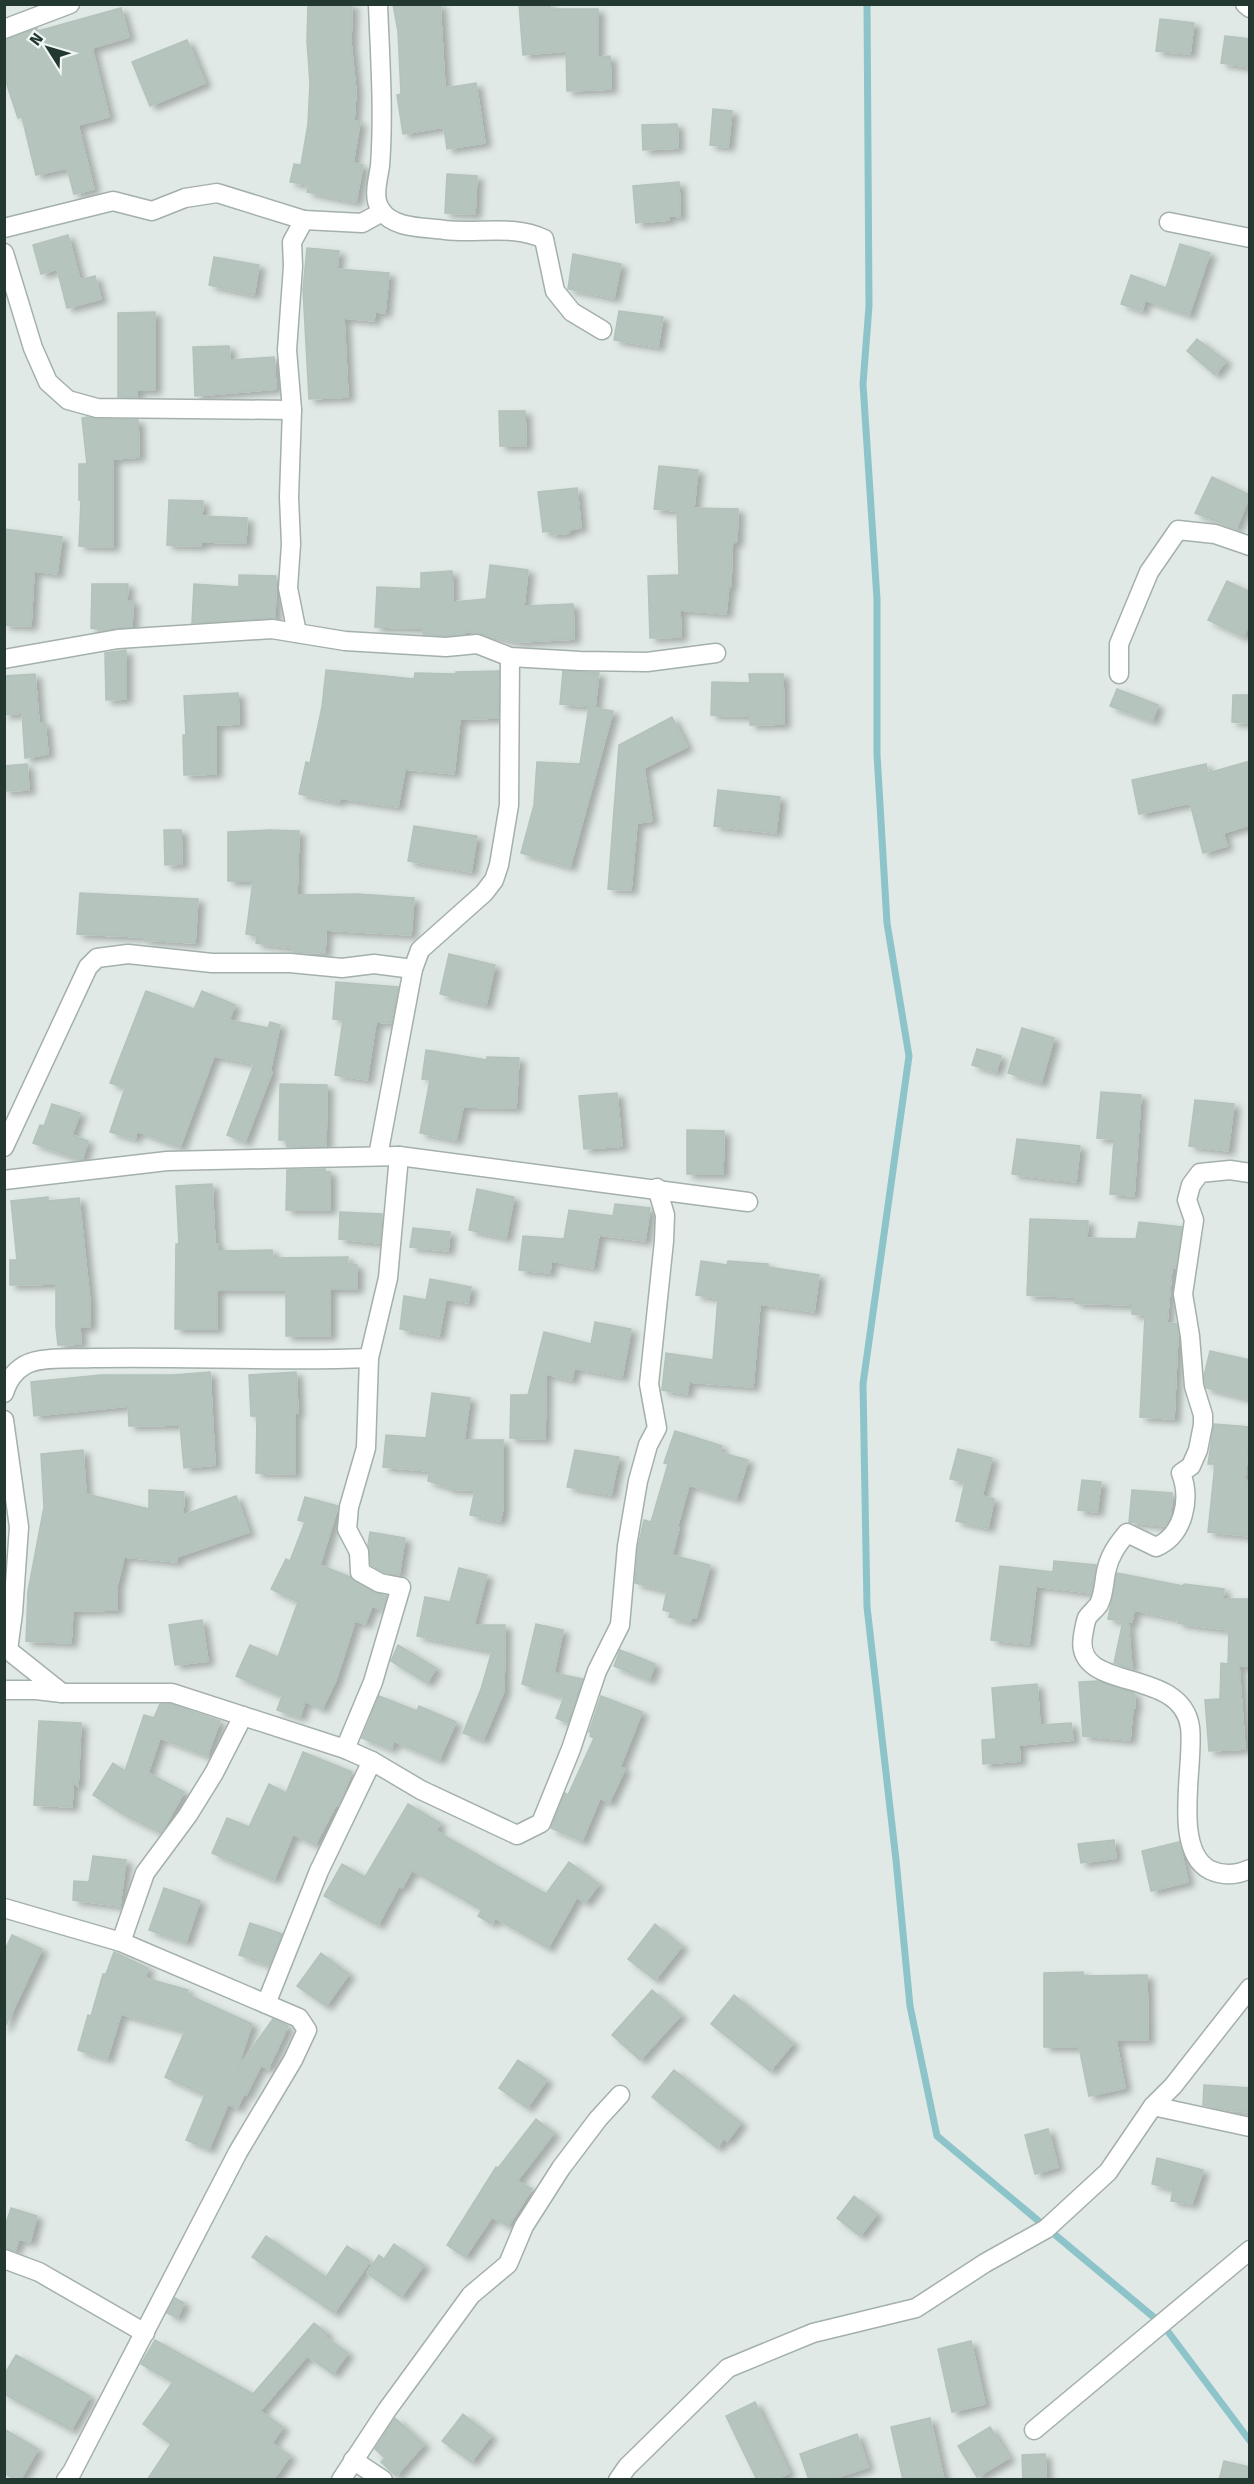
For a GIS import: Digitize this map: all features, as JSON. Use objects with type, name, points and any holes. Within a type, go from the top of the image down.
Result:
[{"type":"street","points":[[4,29],[70,4]]},
{"type":"street","points":[[378,4],[380,152],[376,200],[382,212],[398,224],[464,232],[508,230],[530,232],[544,239],[555,291],[572,312],[602,330]]},
{"type":"street","points":[[1245,4],[1250,8]]},
{"type":"street","points":[[4,228],[113,201],[152,211],[185,198],[217,193],[304,220],[362,223],[382,212]]},
{"type":"street","points":[[297,633],[288,588],[292,410],[287,350],[293,266],[292,242],[304,220]]},
{"type":"street","points":[[1169,222],[1250,238]]},
{"type":"street","points":[[4,253],[33,348],[48,382],[68,400],[97,408],[292,410]]},
{"type":"street","points":[[1119,674],[1119,644],[1149,572],[1178,530],[1215,534],[1250,546]]},
{"type":"street","points":[[4,659],[118,639],[272,629],[345,641],[446,647],[477,644],[510,657],[647,662],[716,653]]},
{"type":"street","points":[[378,1156],[412,969],[420,950],[484,893],[494,880],[499,865],[509,805],[510,657]]},
{"type":"street","points":[[4,1147],[88,967],[97,958],[128,954],[212,963],[290,963],[342,968],[374,964],[412,969]]},
{"type":"street","points":[[345,1749],[373,1682],[401,1587],[380,1583],[360,1572],[359,1552],[347,1528],[354,1486],[366,1448],[369,1359],[388,1278],[399,1156]]},
{"type":"street","points":[[4,1180],[167,1161],[399,1156],[657,1188],[748,1202]]},
{"type":"street","points":[[1250,1173],[1230,1170],[1200,1173],[1191,1185],[1187,1200],[1194,1220],[1183,1294],[1190,1335],[1194,1386],[1203,1415],[1198,1450],[1191,1466],[1181,1473],[1185,1484],[1184,1519],[1167,1542],[1156,1547],[1127,1533],[1114,1549],[1106,1571],[1099,1603],[1086,1619],[1082,1645],[1083,1654],[1098,1668],[1157,1688],[1175,1697],[1190,1726],[1188,1816],[1191,1849],[1203,1866],[1216,1873],[1238,1874],[1250,1869]]},
{"type":"street","points":[[4,1690],[62,1693],[172,1693],[345,1749],[372,1761],[421,1790],[517,1835],[541,1823],[571,1749],[597,1671],[620,1625],[627,1546],[638,1480],[648,1445],[657,1428],[649,1384],[665,1215],[657,1188]]},
{"type":"street","points":[[6,1382],[26,1364],[51,1359],[129,1357],[369,1359]]},
{"type":"street","points":[[4,1420],[19,1527],[14,1613],[8,1650],[62,1693]]},
{"type":"street","points":[[120,1942],[145,1872],[188,1815],[214,1773],[243,1716]]},
{"type":"street","points":[[266,2004],[319,1871],[372,1761]]},
{"type":"street","points":[[4,1908],[120,1942],[207,1981],[299,2018],[307,2030],[293,2060],[238,2152],[66,2480]]},
{"type":"street","points":[[618,2480],[627,2467],[728,2368],[813,2333],[916,2308],[985,2263],[1046,2229],[1108,2172],[1153,2106],[1173,2086],[1235,2004],[1250,1988]]},
{"type":"street","points":[[341,2480],[471,2295],[508,2264],[524,2226],[561,2168],[598,2119],[621,2095]]},
{"type":"street","points":[[1153,2106],[1249,2127]]},
{"type":"street","points":[[1034,2430],[1250,2250]]},
{"type":"street","points":[[4,2259],[39,2272],[145,2333]]},
{"type":"street","points":[[353,2460],[383,2480]]},
{"type":"building","points":[[308,4],[352,4],[351,43],[356,92],[354,121],[360,122],[353,163],[363,165],[356,202],[307,192],[309,185],[290,182],[294,164],[301,165],[308,124],[310,83],[307,41]]},
{"type":"building","points":[[393,4],[440,4],[445,88],[476,83],[485,143],[447,149],[444,127],[403,134],[397,95],[401,94],[398,31]]},
{"type":"building","points":[[519,4],[550,4],[551,9],[598,9],[598,57],[610,56],[611,89],[567,91],[566,51],[523,55]]},
{"type":"building","points":[[121,8],[129,37],[92,48],[109,117],[78,125],[94,189],[74,194],[67,168],[36,175],[22,117],[18,118],[4,76],[4,40],[37,28],[38,31]]},
{"type":"building","points":[[1160,19],[1194,23],[1190,54],[1156,51]]},
{"type":"building","points":[[1225,36],[1250,39],[1250,67],[1221,63]]},
{"type":"building","points":[[187,40],[205,83],[150,106],[132,62]]},
{"type":"building","points":[[713,109],[732,111],[728,147],[710,145]]},
{"type":"building","points":[[677,124],[678,148],[643,150],[642,125]]},
{"type":"building","points":[[447,174],[477,176],[475,214],[445,213]]},
{"type":"building","points":[[679,182],[680,217],[669,215],[669,220],[636,223],[633,186]]},
{"type":"building","points":[[68,235],[80,280],[95,276],[101,299],[67,308],[57,269],[41,274],[33,245]]},
{"type":"building","points":[[1180,244],[1210,253],[1189,315],[1145,300],[1142,311],[1121,304],[1131,275],[1166,288]]},
{"type":"building","points":[[307,248],[339,251],[337,269],[389,273],[385,313],[375,312],[374,321],[344,318],[348,397],[309,399],[303,289]]},
{"type":"building","points":[[573,254],[621,264],[614,298],[568,289]]},
{"type":"building","points":[[214,257],[259,265],[254,295],[209,285]]},
{"type":"building","points":[[619,311],[663,317],[658,347],[614,340]]},
{"type":"building","points":[[155,312],[155,390],[137,390],[137,397],[118,397],[118,313]]},
{"type":"building","points":[[1197,339],[1226,361],[1215,375],[1187,351]]},
{"type":"building","points":[[229,346],[230,360],[274,357],[276,389],[195,396],[193,347]]},
{"type":"building","points":[[499,411],[525,411],[526,446],[500,446]]},
{"type":"building","points":[[82,418],[138,420],[139,457],[113,459],[113,547],[79,546],[81,500],[79,500],[79,464],[87,464]]},
{"type":"building","points":[[659,466],[698,470],[694,508],[738,509],[737,541],[732,544],[731,586],[729,585],[726,614],[680,610],[681,637],[650,638],[648,576],[679,575],[677,511],[654,509]]},
{"type":"building","points":[[1212,477],[1250,495],[1236,529],[1195,513]]},
{"type":"building","points":[[577,488],[581,528],[569,530],[569,533],[551,535],[550,531],[543,532],[538,492]]},
{"type":"building","points":[[169,500],[203,501],[202,516],[247,518],[246,543],[201,542],[201,546],[167,545]]},
{"type":"building","points":[[4,529],[62,537],[57,574],[34,571],[31,626],[4,625]]},
{"type":"building","points":[[490,565],[528,570],[524,606],[573,604],[574,639],[519,642],[465,631],[465,634],[446,636],[423,634],[423,628],[375,627],[377,587],[421,589],[421,573],[452,571],[453,602],[486,599]]},
{"type":"building","points":[[239,575],[276,576],[275,618],[192,623],[194,584],[239,587]]},
{"type":"building","points":[[1227,581],[1250,592],[1250,623],[1243,637],[1208,620]]},
{"type":"building","points":[[92,584],[128,584],[127,601],[133,601],[132,627],[105,630],[91,628]]},
{"type":"building","points":[[126,650],[126,699],[106,700],[105,653]]},
{"type":"building","points":[[326,670],[414,679],[415,673],[456,674],[456,672],[499,671],[498,718],[460,719],[454,774],[405,769],[398,807],[340,798],[339,802],[299,794],[306,762],[310,763],[322,707]]},
{"type":"building","points":[[563,671],[599,673],[595,707],[560,704]]},
{"type":"building","points":[[35,674],[39,723],[45,723],[48,754],[25,758],[22,713],[4,715],[4,676]]},
{"type":"building","points":[[749,674],[783,674],[784,724],[750,725],[750,716],[711,715],[712,682],[750,683]]},
{"type":"building","points":[[1117,689],[1158,705],[1152,721],[1110,706]]},
{"type":"building","points":[[238,693],[239,724],[216,725],[216,774],[184,775],[183,735],[186,735],[184,696]]},
{"type":"building","points":[[1233,695],[1250,695],[1250,723],[1232,722]]},
{"type":"building","points":[[589,707],[613,711],[570,867],[521,853],[534,805],[537,762],[580,764]]},
{"type":"building","points":[[672,717],[687,747],[644,768],[652,821],[637,823],[631,890],[608,889],[619,745]]},
{"type":"building","points":[[1250,761],[1250,825],[1223,833],[1227,846],[1203,853],[1190,803],[1139,814],[1132,780],[1206,764],[1208,773]]},
{"type":"building","points":[[27,764],[29,790],[4,791],[4,766]]},
{"type":"building","points":[[718,790],[780,797],[776,833],[714,826]]},
{"type":"building","points":[[414,826],[477,836],[471,872],[408,861]]},
{"type":"building","points":[[164,830],[181,830],[182,864],[165,865]]},
{"type":"building","points":[[299,831],[297,895],[358,894],[414,898],[411,935],[326,930],[325,953],[294,952],[295,948],[256,943],[257,936],[246,934],[253,881],[228,881],[228,832]]},
{"type":"building","points":[[80,893],[198,899],[195,943],[144,940],[144,937],[77,934]]},
{"type":"building","points":[[449,954],[495,965],[486,1005],[440,994]]},
{"type":"building","points":[[336,982],[398,987],[391,1023],[376,1022],[367,1080],[335,1075],[343,1020],[333,1019]]},
{"type":"building","points":[[146,991],[194,1009],[202,991],[235,1005],[229,1020],[268,1028],[270,1022],[280,1025],[270,1072],[272,1072],[245,1142],[227,1135],[254,1064],[214,1056],[180,1147],[137,1131],[135,1139],[110,1132],[125,1088],[110,1083]]},
{"type":"building","points":[[1022,1028],[1054,1038],[1041,1083],[1008,1073]]},
{"type":"building","points":[[977,1049],[1001,1056],[996,1072],[972,1065]]},
{"type":"building","points":[[426,1050],[487,1060],[487,1057],[519,1058],[516,1108],[463,1107],[456,1140],[420,1133],[430,1080],[422,1079]]},
{"type":"building","points":[[280,1084],[327,1085],[326,1146],[287,1147],[287,1140],[279,1140]]},
{"type":"building","points":[[1101,1092],[1141,1095],[1134,1196],[1110,1194],[1114,1139],[1097,1138]]},
{"type":"building","points":[[617,1093],[622,1146],[584,1149],[579,1096]]},
{"type":"building","points":[[1195,1100],[1234,1104],[1228,1151],[1189,1146]]},
{"type":"building","points":[[52,1104],[80,1113],[72,1135],[88,1141],[82,1160],[33,1143],[40,1125],[44,1126]]},
{"type":"building","points":[[687,1130],[724,1131],[723,1174],[687,1174]]},
{"type":"building","points":[[1017,1139],[1080,1146],[1076,1182],[1012,1174]]},
{"type":"building","points":[[325,1169],[325,1172],[330,1172],[330,1210],[286,1210],[287,1170]]},
{"type":"building","points":[[212,1184],[215,1244],[218,1244],[218,1251],[272,1250],[273,1258],[348,1257],[347,1263],[357,1265],[357,1289],[330,1289],[330,1336],[286,1336],[286,1290],[217,1290],[217,1329],[175,1329],[176,1244],[179,1244],[176,1186]]},
{"type":"building","points":[[477,1189],[514,1197],[506,1238],[469,1230]]},
{"type":"building","points":[[48,1197],[48,1201],[79,1198],[90,1302],[90,1327],[80,1327],[81,1344],[58,1345],[56,1284],[10,1285],[10,1260],[17,1260],[11,1201]]},
{"type":"building","points":[[615,1204],[650,1208],[645,1241],[599,1235],[593,1268],[551,1261],[550,1273],[519,1270],[523,1236],[564,1239],[569,1210],[613,1216]]},
{"type":"building","points":[[340,1212],[382,1214],[380,1243],[339,1239]]},
{"type":"building","points":[[1030,1219],[1088,1221],[1087,1238],[1136,1239],[1139,1222],[1182,1227],[1176,1268],[1172,1267],[1167,1323],[1177,1324],[1178,1332],[1174,1419],[1140,1417],[1145,1315],[1132,1314],[1132,1305],[1075,1303],[1075,1297],[1027,1295]]},
{"type":"building","points":[[413,1228],[450,1232],[448,1251],[410,1247]]},
{"type":"building","points":[[701,1261],[727,1265],[728,1261],[768,1264],[768,1267],[819,1275],[814,1312],[760,1304],[753,1387],[689,1382],[687,1394],[662,1390],[666,1353],[713,1360],[718,1298],[696,1295]]},
{"type":"building","points":[[430,1279],[471,1287],[468,1303],[446,1299],[439,1336],[400,1329],[404,1296],[426,1300]]},
{"type":"building","points":[[595,1322],[631,1329],[622,1377],[574,1368],[572,1380],[546,1374],[545,1439],[510,1438],[511,1395],[528,1395],[544,1332],[591,1344]]},
{"type":"building","points":[[1210,1351],[1250,1360],[1250,1399],[1206,1388],[1204,1376]]},
{"type":"building","points":[[210,1372],[215,1465],[184,1468],[180,1425],[129,1426],[128,1406],[34,1416],[31,1382],[101,1375],[173,1375]]},
{"type":"building","points":[[296,1372],[298,1413],[295,1413],[295,1474],[256,1473],[257,1416],[251,1416],[249,1375]]},
{"type":"building","points":[[432,1393],[470,1398],[464,1440],[503,1440],[503,1509],[500,1521],[470,1515],[475,1490],[448,1489],[448,1487],[428,1481],[429,1471],[383,1467],[386,1435],[426,1438]]},
{"type":"building","points":[[1214,1424],[1250,1427],[1245,1479],[1250,1487],[1250,1536],[1208,1532],[1215,1464],[1208,1464]]},
{"type":"building","points":[[675,1431],[722,1446],[719,1452],[748,1460],[736,1499],[689,1485],[672,1555],[710,1565],[696,1618],[692,1617],[690,1622],[669,1617],[671,1612],[663,1610],[667,1591],[635,1583],[638,1547],[644,1520],[651,1522],[668,1464],[664,1463]]},
{"type":"building","points":[[958,1449],[992,1458],[982,1496],[994,1499],[988,1528],[956,1521],[965,1482],[950,1479]]},
{"type":"building","points":[[83,1450],[86,1494],[149,1509],[149,1490],[184,1492],[183,1515],[236,1496],[249,1532],[177,1557],[177,1562],[124,1557],[117,1586],[117,1610],[73,1611],[71,1643],[26,1641],[28,1591],[44,1507],[41,1454]]},
{"type":"building","points":[[575,1450],[619,1457],[611,1495],[567,1487]]},
{"type":"building","points":[[1082,1480],[1101,1482],[1097,1512],[1078,1510]]},
{"type":"building","points":[[1132,1490],[1172,1493],[1171,1514],[1165,1526],[1129,1522]]},
{"type":"building","points":[[305,1497],[338,1506],[320,1565],[350,1577],[375,1593],[387,1596],[382,1610],[372,1606],[365,1624],[355,1621],[336,1680],[322,1709],[305,1701],[300,1717],[277,1710],[282,1696],[236,1676],[250,1645],[278,1657],[298,1602],[271,1589],[286,1559],[290,1561],[305,1522],[298,1520]]},
{"type":"building","points":[[370,1532],[405,1538],[399,1575],[384,1572],[371,1565],[368,1545]]},
{"type":"building","points":[[1054,1561],[1096,1565],[1091,1593],[1036,1586],[1029,1644],[991,1640],[1000,1566],[1053,1572]]},
{"type":"building","points":[[459,1568],[487,1575],[474,1625],[505,1625],[504,1691],[483,1740],[463,1733],[481,1689],[492,1651],[417,1636],[425,1597],[450,1602]]},
{"type":"building","points":[[1117,1573],[1183,1586],[1184,1584],[1224,1589],[1223,1599],[1250,1599],[1250,1666],[1239,1666],[1245,1749],[1209,1751],[1205,1700],[1220,1699],[1221,1663],[1228,1664],[1229,1630],[1178,1623],[1179,1619],[1134,1610],[1132,1622],[1128,1622],[1132,1669],[1114,1663],[1123,1621],[1108,1619]]},
{"type":"building","points":[[202,1620],[208,1661],[175,1665],[169,1625]]},
{"type":"building","points":[[536,1624],[563,1630],[554,1673],[583,1679],[568,1723],[556,1718],[564,1697],[522,1684]]},
{"type":"building","points":[[398,1645],[436,1668],[427,1683],[391,1661]]},
{"type":"building","points":[[620,1650],[655,1664],[649,1680],[614,1666]]},
{"type":"building","points":[[1099,1681],[1134,1693],[1135,1708],[1133,1708],[1130,1740],[1083,1736],[1079,1682]]},
{"type":"building","points":[[1037,1684],[1040,1725],[1071,1723],[1073,1740],[1019,1745],[1020,1761],[983,1764],[982,1740],[996,1739],[992,1688]]},
{"type":"building","points":[[379,1696],[417,1711],[419,1706],[456,1722],[439,1760],[394,1741],[391,1749],[362,1738]]},
{"type":"building","points":[[601,1696],[642,1712],[620,1767],[625,1769],[609,1803],[600,1798],[582,1841],[551,1828],[565,1793],[568,1795],[594,1738],[589,1732]]},
{"type":"building","points":[[160,1704],[170,1704],[220,1721],[207,1756],[160,1738],[148,1773],[184,1792],[161,1833],[123,1814],[93,1795],[113,1763],[125,1771],[144,1715],[154,1718]]},
{"type":"building","points":[[39,1721],[81,1723],[78,1786],[73,1783],[72,1807],[34,1805]]},
{"type":"building","points":[[303,1752],[352,1772],[338,1806],[336,1805],[315,1845],[293,1834],[274,1880],[212,1853],[227,1818],[249,1827],[269,1784],[286,1793]]},
{"type":"building","points":[[408,1804],[440,1823],[436,1831],[546,1894],[569,1862],[599,1884],[585,1903],[577,1897],[548,1948],[495,1918],[492,1924],[478,1916],[482,1910],[412,1870],[402,1888],[399,1886],[378,1925],[324,1896],[342,1864],[365,1877]]},
{"type":"building","points":[[1114,1840],[1116,1858],[1081,1863],[1078,1844]]},
{"type":"building","points":[[1179,1842],[1188,1882],[1151,1891],[1142,1851]]},
{"type":"building","points":[[93,1856],[126,1860],[120,1906],[73,1900],[74,1881],[89,1882]]},
{"type":"building","points":[[164,1888],[200,1901],[186,1942],[149,1930]]},
{"type":"building","points":[[250,1923],[282,1934],[269,1965],[239,1955]]},
{"type":"building","points":[[655,1924],[682,1946],[655,1980],[628,1959]]},
{"type":"building","points":[[12,1935],[42,1949],[4,2029],[4,1952]]},
{"type":"building","points":[[114,1952],[148,1968],[145,1978],[188,1990],[186,1994],[252,2024],[237,2069],[273,2019],[288,2026],[268,2069],[261,2065],[237,2108],[228,2104],[209,2149],[186,2140],[205,2095],[165,2077],[185,2031],[121,2014],[107,2059],[78,2050],[103,1974],[106,1974]]},
{"type":"building","points":[[321,1953],[349,1974],[326,2006],[297,1986]]},
{"type":"building","points":[[1083,1972],[1083,1976],[1147,1975],[1148,2040],[1116,2040],[1125,2088],[1089,2096],[1079,2047],[1044,2047],[1044,1973]]},
{"type":"building","points":[[652,1990],[681,2015],[640,2060],[612,2035]]},
{"type":"building","points":[[734,1995],[793,2043],[770,2071],[711,2024]]},
{"type":"building","points":[[518,2060],[547,2080],[527,2108],[499,2088]]},
{"type":"building","points":[[674,2070],[741,2123],[727,2141],[724,2138],[717,2148],[652,2097]]},
{"type":"building","points":[[1204,2085],[1250,2088],[1250,2112],[1203,2105]]},
{"type":"building","points":[[536,2119],[554,2133],[517,2181],[532,2189],[508,2226],[492,2217],[465,2257],[447,2245],[496,2167],[498,2168]]},
{"type":"building","points":[[1048,2129],[1058,2167],[1035,2174],[1025,2135]]},
{"type":"building","points":[[1157,2158],[1203,2170],[1192,2204],[1171,2201],[1173,2189],[1152,2184]]},
{"type":"building","points":[[854,2196],[877,2214],[860,2236],[837,2218]]},
{"type":"building","points":[[11,2208],[37,2216],[30,2242],[19,2239],[15,2251],[4,2248],[4,2229]]},
{"type":"building","points":[[266,2236],[326,2277],[347,2246],[370,2261],[334,2313],[252,2257]]},
{"type":"building","points":[[394,2244],[424,2265],[401,2297],[367,2273],[379,2255],[384,2259]]},
{"type":"building","points":[[175,2298],[184,2303],[177,2318],[167,2313]]},
{"type":"building","points":[[314,2323],[327,2333],[324,2336],[348,2353],[333,2374],[307,2356],[260,2411],[283,2427],[272,2443],[290,2456],[273,2480],[147,2480],[171,2444],[143,2424],[173,2382],[141,2364],[155,2340],[253,2394]]},
{"type":"building","points":[[971,2341],[985,2404],[952,2412],[938,2349]]},
{"type":"building","points":[[16,2355],[90,2396],[71,2430],[4,2394],[4,2375]]},
{"type":"building","points":[[755,2402],[789,2473],[776,2480],[757,2480],[726,2416]]},
{"type":"building","points":[[463,2414],[491,2436],[471,2462],[442,2441]]},
{"type":"building","points":[[395,2418],[424,2444],[396,2476],[381,2462],[385,2458],[375,2449]]},
{"type":"building","points":[[930,2418],[944,2480],[903,2480],[891,2427]]},
{"type":"building","points":[[990,2427],[1009,2458],[977,2477],[958,2446]]},
{"type":"building","points":[[4,2429],[38,2449],[20,2480],[4,2473]]},
{"type":"building","points":[[857,2434],[868,2467],[830,2480],[809,2480],[800,2454]]},
{"type":"building","points":[[1045,2454],[1046,2480],[1023,2480],[1022,2455]]},
{"type":"building","points":[[1224,2461],[1250,2467],[1250,2480],[1219,2480]]},
{"type":"waterway","points":[[867,4],[869,306],[863,384],[877,599],[877,754],[887,923],[909,1056],[863,1384],[867,1607],[910,2006],[937,2136],[1163,2325],[1250,2441]]}]
